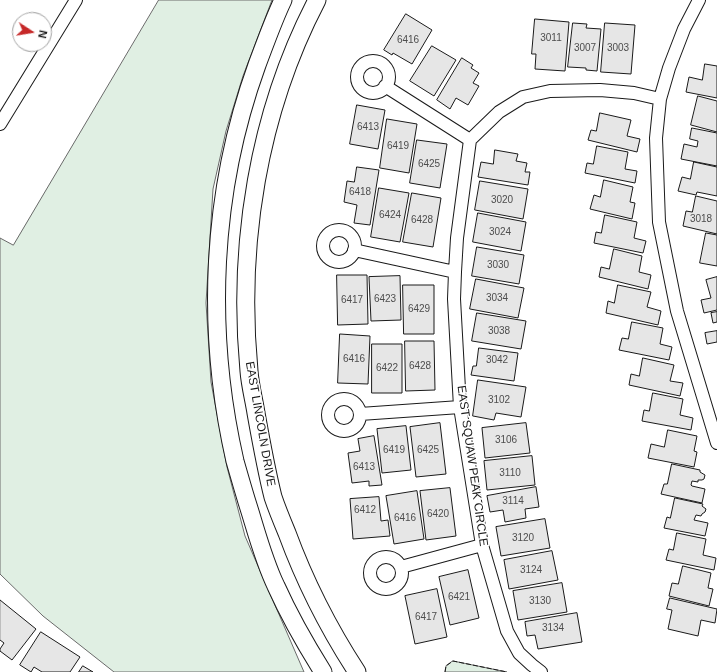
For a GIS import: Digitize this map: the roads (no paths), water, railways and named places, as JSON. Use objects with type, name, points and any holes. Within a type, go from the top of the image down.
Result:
[{"type":"main road","points":[[283,0],[262,50],[249,87],[231,156],[222,204],[218,241],[216,302],[219,358],[222,391],[236,462],[258,538],[275,585],[310,652],[323,672]]},
{"type":"main road","points":[[307,19],[311,0]]},
{"type":"main road","name":"EAST LINCOLN DRIVE","points":[[317,0],[307,19],[282,83],[268,128],[259,165],[248,244],[246,312],[249,373],[261,443],[274,498],[299,564],[315,598],[357,672]]},
{"type":"street","points":[[0,124],[76,0]]},
{"type":"street","points":[[699,0],[684,29],[669,68],[660,98],[656,138],[658,222],[677,311],[717,443]]},
{"type":"street","points":[[385,86],[470,140],[499,112],[523,98],[550,91],[600,90],[660,98]]},
{"type":"street","name":"EAST SQUAW PEAK CIRCLE","points":[[470,140],[457,238],[455,272],[454,299],[460,407],[482,545],[507,631],[519,654],[541,672]]},
{"type":"street","points":[[354,250],[455,272]]},
{"type":"street","points":[[360,414],[460,407]]},
{"type":"street","points":[[401,567],[482,545]]}]
